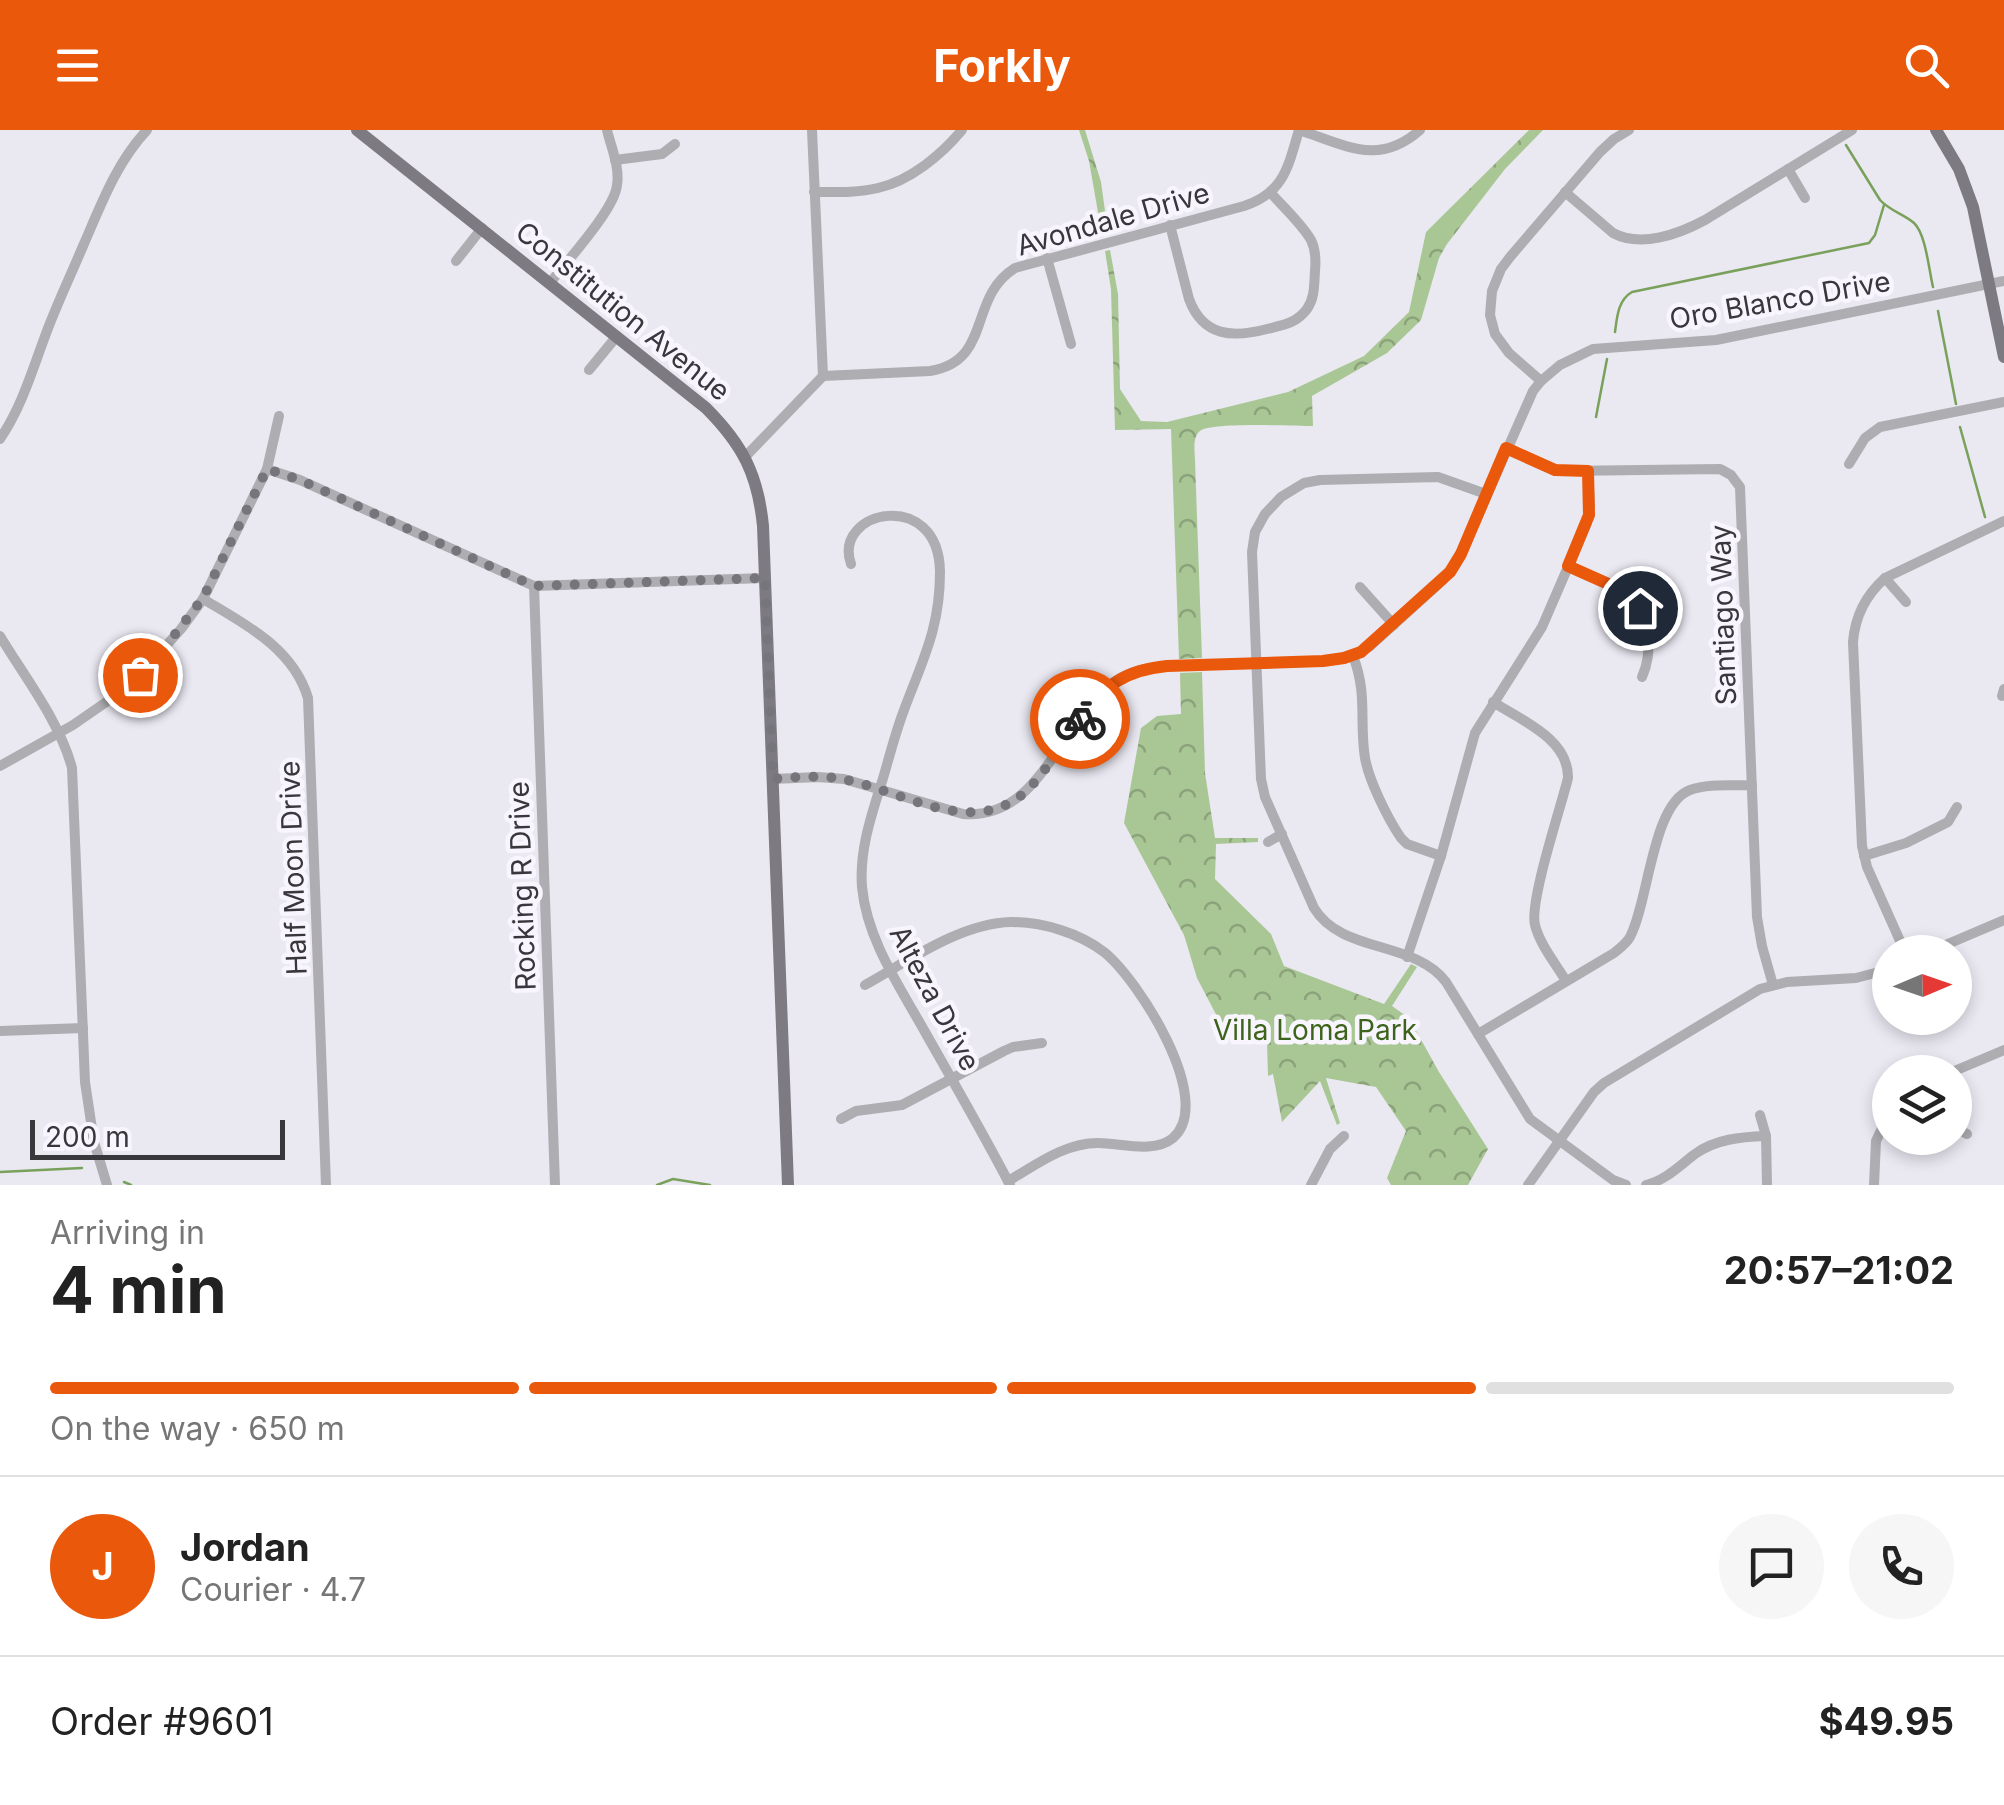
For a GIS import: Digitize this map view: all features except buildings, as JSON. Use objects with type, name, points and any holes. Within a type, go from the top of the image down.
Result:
[{"type":"main road","name":"Constitution Avenue","points":[[357,130],[706,408],[736,440],[754,475],[762,508],[788,1185]]},
{"type":"main road","points":[[1936,130],[1967,187],[1997,283],[2004,357]]},
{"type":"street","points":[[0,439],[28,386],[51,320],[116,172],[147,130]]},
{"type":"street","points":[[550,283],[612,202],[618,182],[607,130]]},
{"type":"street","points":[[745,456],[824,376],[812,130]]},
{"type":"street","points":[[814,192],[874,190],[897,182],[929,161],[962,130]]},
{"type":"street","points":[[1170,224],[1189,300],[1203,323],[1238,335],[1286,324],[1299,318],[1311,304],[1316,259],[1310,238],[1270,192],[1283,178],[1299,130],[1377,152],[1397,147],[1420,130]]},
{"type":"street","points":[[1541,381],[1509,353],[1496,334],[1489,304],[1495,281],[1564,192],[1600,152],[1629,130]]},
{"type":"street","points":[[1564,192],[1622,238],[1645,239],[1674,233],[1705,220],[1852,130]]},
{"type":"street","points":[[615,160],[662,154],[675,144]]},
{"type":"street","points":[[1788,169],[1805,198]]},
{"type":"street","name":"Avondale Drive","points":[[824,376],[949,367],[975,339],[988,296],[1000,279],[1015,268],[1244,206],[1270,192]]},
{"type":"street","points":[[456,261],[482,228]]},
{"type":"street","points":[[1047,258],[1070,344]]},
{"type":"street","name":"Oro Blanco Drive","points":[[1353,656],[1369,647],[1450,572],[1533,391],[1560,365],[1593,349],[1716,340],[1997,283]]},
{"type":"street","points":[[1482,340],[1496,334]]},
{"type":"street","points":[[590,370],[617,336]]},
{"type":"street","points":[[1849,464],[1865,438],[1880,427],[2004,402]]},
{"type":"street","points":[[0,766],[73,725],[137,678],[159,655],[203,598],[267,469],[279,416]]},
{"type":"street","name":"Santiago Way","points":[[1506,448],[1555,470],[1712,468],[1726,471],[1740,487],[1759,931],[1773,985]]},
{"type":"street","points":[[267,469],[300,480],[534,586],[765,578]]},
{"type":"street","points":[[1407,956],[1441,856],[1482,711],[1493,702],[1542,627],[1589,515],[1588,471]]},
{"type":"street","points":[[1486,494],[1438,477],[1320,480],[1296,487],[1272,505],[1253,541],[1261,779],[1314,908],[1324,922],[1340,932],[1426,964],[1440,974],[1523,1110],[1537,1126],[1613,1180],[1626,1185]]},
{"type":"street","points":[[1262,496],[1272,505]]},
{"type":"street","name":"Alteza Drive","points":[[851,564],[847,552],[857,531],[870,520],[888,515],[908,518],[924,528],[935,543],[940,562],[934,635],[900,719],[865,842],[862,875],[870,923],[891,970],[1009,1183]]},
{"type":"street","points":[[1898,935],[1864,856],[1859,826],[1854,632],[1865,601],[1885,578],[2004,521]]},
{"type":"street","points":[[1568,566],[1630,595],[1640,608],[1647,626],[1648,661],[1642,678]]},
{"type":"street","points":[[1885,578],[1906,602]]},
{"type":"street","points":[[1630,595],[1640,585]]},
{"type":"street","name":"Rocking R Drive","points":[[534,586],[555,1185]]},
{"type":"street","points":[[1360,587],[1394,624]]},
{"type":"street","name":"Half Moon Drive","points":[[203,598],[253,629],[287,658],[303,682],[308,698],[326,1185]]},
{"type":"street","points":[[0,636],[67,750],[74,785],[89,1111],[106,1185]]},
{"type":"street","points":[[773,779],[830,777],[963,814],[998,810],[1026,792],[1092,702],[1122,678],[1152,668],[1323,661],[1353,656],[1363,688],[1364,751],[1372,778],[1400,838],[1441,856]]},
{"type":"street","points":[[1493,702],[1557,746],[1568,769],[1529,921],[1566,981]]},
{"type":"street","points":[[1478,1034],[1621,947],[1631,936],[1675,791],[1752,785]]},
{"type":"street","points":[[1864,856],[1906,843],[1948,822],[1957,807]]},
{"type":"street","points":[[1268,842],[1282,834]]},
{"type":"street","points":[[1969,935],[2004,920]]},
{"type":"street","points":[[865,985],[956,936],[1012,922],[1064,932],[1101,950],[1134,983],[1175,1060],[1185,1096],[1186,1116],[1180,1130],[1157,1146],[1097,1143],[1069,1148],[1009,1183]]},
{"type":"street","points":[[1635,924],[1650,928]]},
{"type":"street","points":[[1528,1185],[1594,1092],[1614,1075],[1750,993],[1796,980],[1872,974]]},
{"type":"street","points":[[0,1031],[83,1028]]},
{"type":"street","points":[[841,1120],[856,1111],[902,1106],[1014,1047],[1042,1043]]},
{"type":"street","points":[[1972,1064],[2004,1050]]},
{"type":"street","points":[[1760,1116],[1766,1136],[1768,1185]]},
{"type":"street","points":[[1312,1185],[1330,1149],[1344,1136]]},
{"type":"street","points":[[1646,1185],[1662,1179],[1714,1143],[1766,1136]]},
{"type":"street","points":[[1874,1185],[1875,1155]]},
{"type":"green space","points":[[1079,130],[1085,130],[1101,182],[1108,233],[1102,235],[1089,161]]},
{"type":"green space","points":[[1529,130],[1543,130],[1505,169],[1439,258],[1421,320],[1387,353],[1312,396],[1313,426],[1220,426],[1197,434],[1194,449],[1202,658],[1179,659],[1171,429],[1115,430],[1111,289],[1105,251],[1110,250],[1118,294],[1120,389],[1141,421],[1167,422],[1288,392],[1364,356],[1409,312],[1426,232]]},
{"type":"green space","name":"Villa Loma Park","points":[[1202,672],[1205,773],[1215,838],[1258,838],[1258,842],[1216,844],[1215,879],[1271,934],[1284,966],[1384,1004],[1411,964],[1417,967],[1392,1006],[1409,1018],[1488,1149],[1468,1185],[1391,1185],[1387,1178],[1406,1131],[1376,1087],[1326,1078],[1340,1123],[1337,1125],[1320,1081],[1282,1122],[1273,1074],[1268,1076],[1267,1041],[1221,1024],[1197,978],[1184,935],[1124,823],[1141,728],[1157,716],[1181,714],[1180,673]]},
{"type":"waterway","points":[[1846,145],[1880,200],[1918,228],[1933,287]]},
{"type":"waterway","points":[[1615,332],[1621,304],[1632,292],[1869,243],[1884,205]]},
{"type":"waterway","points":[[1938,311],[1956,404]]},
{"type":"waterway","points":[[1596,417],[1607,359]]},
{"type":"waterway","points":[[1960,427],[1985,517]]},
{"type":"waterway","points":[[0,1172],[82,1168]]},
{"type":"waterway","points":[[657,1185],[673,1179],[710,1185]]},
{"type":"waterway","points":[[124,1182],[131,1185]]},
{"type":"way so far","points":[[140,675],[203,598],[267,469],[300,480],[534,586],[765,578],[773,779],[844,779],[963,814],[985,813],[998,810],[1026,792],[1080,719]]},
{"type":"route","points":[[1080,719],[1110,685],[1141,670],[1323,661],[1344,658],[1369,647],[1456,564],[1506,448],[1555,470],[1588,471],[1589,515],[1568,566],[1624,591],[1640,608]]}]
